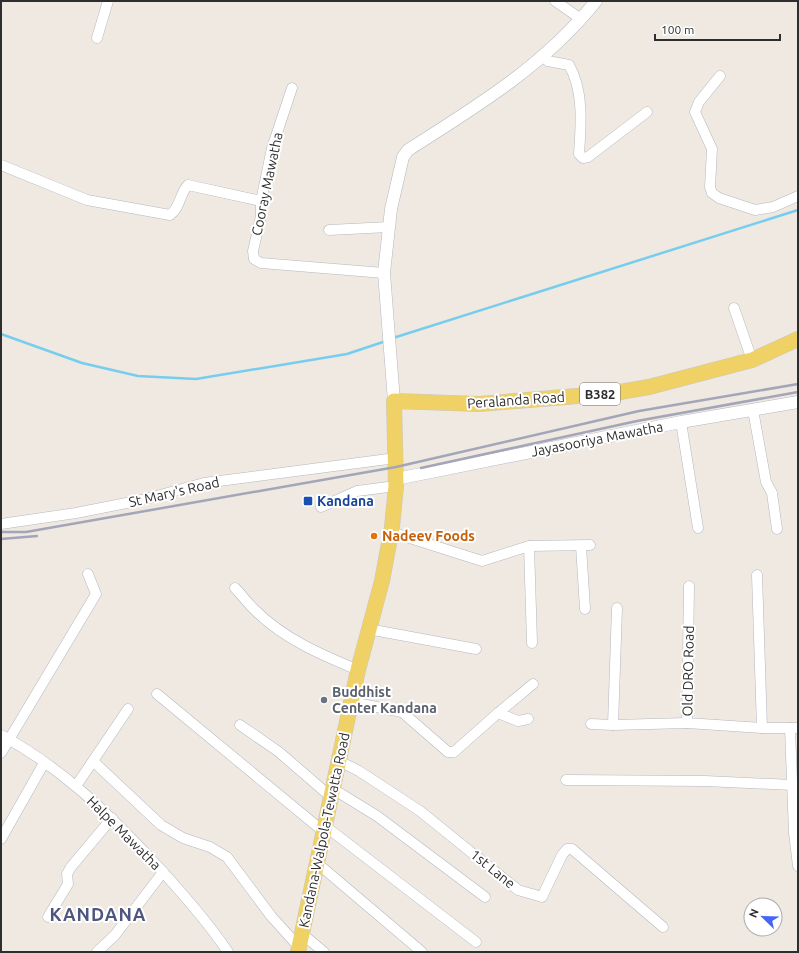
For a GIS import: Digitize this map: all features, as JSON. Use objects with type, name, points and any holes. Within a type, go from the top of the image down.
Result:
[{"type":"main road","name":"Peralanda Road","points":[[394,402],[479,404],[614,393],[649,387],[752,360],[798,339]]},
{"type":"main road","name":"Kandana-Walpola-Tewatta Road","points":[[299,944],[325,829],[358,670],[382,581],[391,532],[396,482],[394,402]]},
{"type":"street","points":[[97,38],[108,1]]},
{"type":"street","points":[[555,1],[581,19]]},
{"type":"street","points":[[394,402],[384,273],[391,209],[401,165],[408,150],[464,114],[543,57],[581,19],[596,1]]},
{"type":"street","points":[[543,57],[548,61],[569,65],[573,73],[581,114],[579,154],[583,158],[588,157],[647,112]]},
{"type":"street","points":[[720,76],[699,102],[696,112],[712,149],[710,186],[712,193],[719,198],[755,210],[773,207],[798,196]]},
{"type":"street","name":"Cooray Mawatha","points":[[292,88],[272,148],[261,201],[261,216],[253,251],[254,259],[261,263],[384,273]]},
{"type":"street","points":[[1,165],[87,200],[170,215],[174,212],[184,189],[188,185],[261,201]]},
{"type":"street","points":[[329,230],[389,227]]},
{"type":"street","points":[[734,308],[752,360]]},
{"type":"street","name":"Jayasooriya Mawatha","points":[[396,482],[681,422],[798,402]]},
{"type":"street","points":[[753,410],[766,482],[772,493],[777,528]]},
{"type":"street","points":[[681,422],[698,528]]},
{"type":"street","name":"St Mary's Road","points":[[1,524],[76,513],[142,500],[204,483],[396,458]]},
{"type":"street","points":[[321,507],[357,491],[396,482]]},
{"type":"street","points":[[391,532],[482,561],[528,546],[585,545],[585,609]]},
{"type":"street","points":[[528,546],[532,643]]},
{"type":"street","points":[[1,753],[5,737],[96,594],[88,574]]},
{"type":"street","points":[[757,575],[762,728]]},
{"type":"street","name":"Old DRO Road","points":[[689,586],[687,723],[762,728],[794,728],[794,833],[798,866]]},
{"type":"street","points":[[235,588],[256,612],[279,630],[312,650],[358,670]]},
{"type":"street","points":[[614,725],[617,608]]},
{"type":"street","points":[[368,629],[476,649]]},
{"type":"street","points":[[351,702],[402,712],[448,752],[454,752],[533,684]]},
{"type":"street","points":[[157,694],[325,829],[476,942]]},
{"type":"street","points":[[76,786],[94,762],[128,709]]},
{"type":"street","points":[[498,714],[518,721],[528,718]]},
{"type":"street","points":[[591,724],[614,725],[687,723]]},
{"type":"street","points":[[240,725],[279,752],[332,793],[377,816],[485,897]]},
{"type":"street","name":"Halpe Mawatha","points":[[5,737],[76,786],[112,818],[207,921],[228,952]]},
{"type":"street","name":"1st Lane","points":[[339,761],[420,811],[518,890],[542,897],[562,855],[567,849],[572,850],[663,927]]},
{"type":"street","points":[[94,762],[161,825],[183,838],[210,847],[227,857],[271,916],[299,944],[324,952]]},
{"type":"street","points":[[1,839],[44,763]]},
{"type":"street","points":[[566,780],[705,781],[793,785]]},
{"type":"street","points":[[48,917],[68,884],[67,874],[71,867],[112,818]]},
{"type":"street","points":[[317,864],[422,952]]},
{"type":"street","points":[[97,952],[115,935],[163,872]]},
{"type":"waterway","points":[[393,338],[798,210]]},
{"type":"waterway","points":[[1,334],[82,363],[138,376],[196,379],[347,354],[386,341]]},
{"type":"railway","points":[[1,532],[26,532],[396,467],[639,411],[798,384]]},
{"type":"railway","points":[[421,468],[637,421],[798,392]]},
{"type":"railway","points":[[1,539],[37,536]]},
{"type":"place","name":"Kandana","points":[[308,501]]},
{"type":"place","name":"Nadeev Foods","points":[[374,536]]},
{"type":"place","name":"Buddhist Center Kandana","points":[[324,700]]},
{"type":"district","name":"KANDANA","points":[[98,914]]}]
